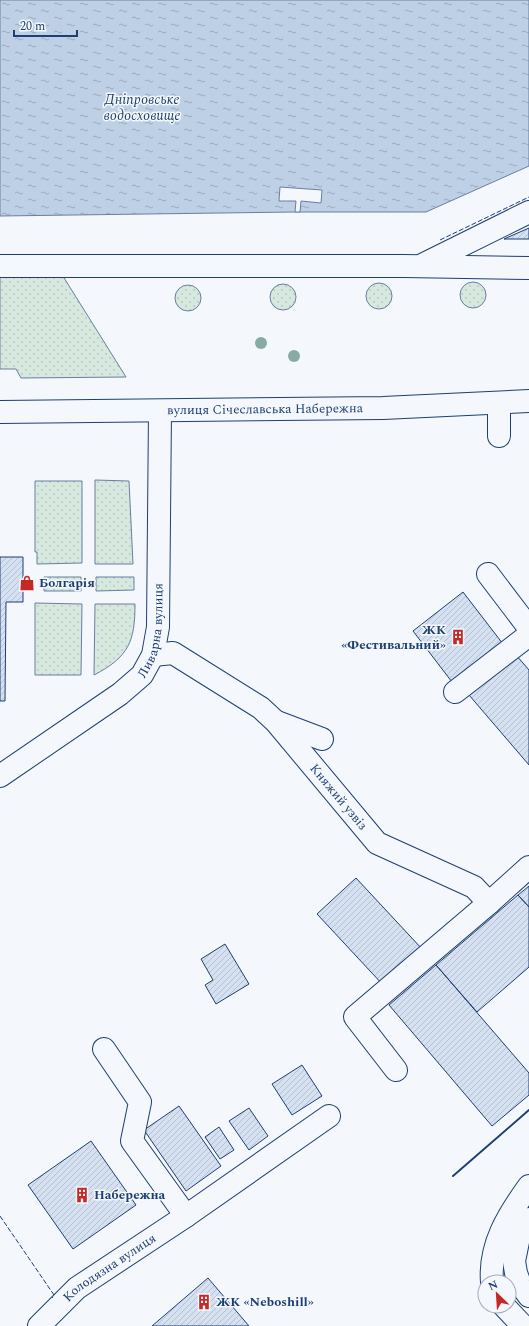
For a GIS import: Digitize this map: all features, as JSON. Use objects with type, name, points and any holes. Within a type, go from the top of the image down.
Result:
[{"type":"street","points":[[420,266],[529,212]]},
{"type":"street","points":[[0,266],[420,266],[529,268]]},
{"type":"street","name":"вулиця Січеславська Набережна","points":[[0,412],[383,408],[529,401]]},
{"type":"street","points":[[499,403],[500,436]]},
{"type":"street","name":"Ливарна вулиця","points":[[0,776],[120,694],[142,675],[153,655],[158,627],[160,411]]},
{"type":"street","points":[[488,574],[529,628]]},
{"type":"street","points":[[455,692],[529,635]]},
{"type":"street","name":"Княжий узвіз","points":[[153,655],[173,653],[261,708],[276,722],[377,843],[474,887],[489,903]]},
{"type":"street","points":[[276,722],[322,739]]},
{"type":"street","points":[[396,1070],[355,1017],[529,867]]},
{"type":"street","points":[[104,1049],[140,1102],[132,1141],[186,1216]]},
{"type":"street","name":"Колодязна вулиця","points":[[39,1326],[77,1288],[186,1216],[329,1116]]},
{"type":"street","points":[[491,1274],[493,1256],[501,1230],[513,1208],[529,1186]]},
{"type":"street","points":[[529,1219],[520,1232],[514,1261],[520,1284],[529,1296]]},
{"type":"street","points":[[512,1314],[523,1326]]},
{"type":"shaded area","points":[[61,273],[126,377],[21,378],[16,369],[0,369],[0,274]]},
{"type":"shaded area","points":[[473,282],[482,286],[486,295],[482,304],[473,308],[464,304],[460,295],[464,286]]},
{"type":"shaded area","points":[[379,283],[388,287],[392,296],[388,305],[379,309],[370,305],[366,296],[370,287]]},
{"type":"shaded area","points":[[283,284],[292,288],[296,297],[292,306],[283,310],[274,306],[270,297],[274,288]]},
{"type":"shaded area","points":[[188,285],[197,289],[201,298],[197,307],[188,311],[179,307],[175,298],[179,289]]},
{"type":"shaded area","points":[[95,480],[129,481],[133,564],[95,564]]},
{"type":"shaded area","points":[[35,481],[82,481],[82,563],[37,564],[37,552],[35,552]]},
{"type":"shaded area","points":[[44,577],[81,577],[81,591],[44,591]]},
{"type":"shaded area","points":[[96,577],[134,577],[134,590],[96,591]]},
{"type":"shaded area","points":[[35,603],[82,604],[81,675],[35,675]]},
{"type":"shaded area","points":[[95,604],[135,604],[135,617],[134,628],[128,647],[115,662],[94,675]]},
{"type":"water","name":"Дніпровське водосховище","points":[[0,0],[529,0],[529,166],[426,212],[295,212],[0,216]]},
{"type":"pier","points":[[280,187],[322,190],[321,203],[301,201],[300,212],[295,212],[296,201],[279,201]]},
{"type":"building","points":[[529,228],[529,239],[504,239]]},
{"type":"building","points":[[0,557],[23,557],[23,602],[6,602],[5,701],[0,701]]},
{"type":"building","name":"ЖК «Фестивальний»","points":[[463,592],[503,644],[452,682],[413,631]]},
{"type":"building","points":[[516,655],[529,670],[529,765],[469,695]]},
{"type":"building","points":[[356,878],[423,950],[384,986],[317,914]]},
{"type":"building","points":[[529,886],[529,907],[518,895]]},
{"type":"building","points":[[518,895],[529,907],[529,967],[477,1012],[436,965]]},
{"type":"building","points":[[225,944],[249,984],[216,1004],[205,985],[213,980],[201,959]]},
{"type":"building","points":[[436,965],[529,1073],[529,1095],[492,1126],[389,1005]]},
{"type":"building","points":[[302,1065],[322,1096],[292,1115],[272,1084]]},
{"type":"building","points":[[179,1106],[221,1166],[186,1191],[144,1130]]},
{"type":"building","points":[[249,1108],[268,1136],[249,1150],[229,1121]]},
{"type":"building","points":[[219,1127],[234,1150],[220,1159],[205,1137]]},
{"type":"building","name":"Набережна","points":[[91,1141],[136,1205],[73,1249],[28,1185]]},
{"type":"building","name":"ЖК «Neboshill»","points":[[208,1278],[249,1326],[152,1326]]},
{"type":"fence","points":[[440,240],[529,197]]},
{"type":"fence","points":[[0,1216],[54,1295],[52,1298]]},
{"type":"wall","points":[[453,1176],[529,1110]]},
{"type":"place","name":"Болгарія","points":[[27,583]]},
{"type":"place","name":"ЖК «Фестивальний»","points":[[458,637]]},
{"type":"place","name":"Набережна","points":[[82,1195]]},
{"type":"place","name":"ЖК «Neboshill»","points":[[204,1302]]}]
